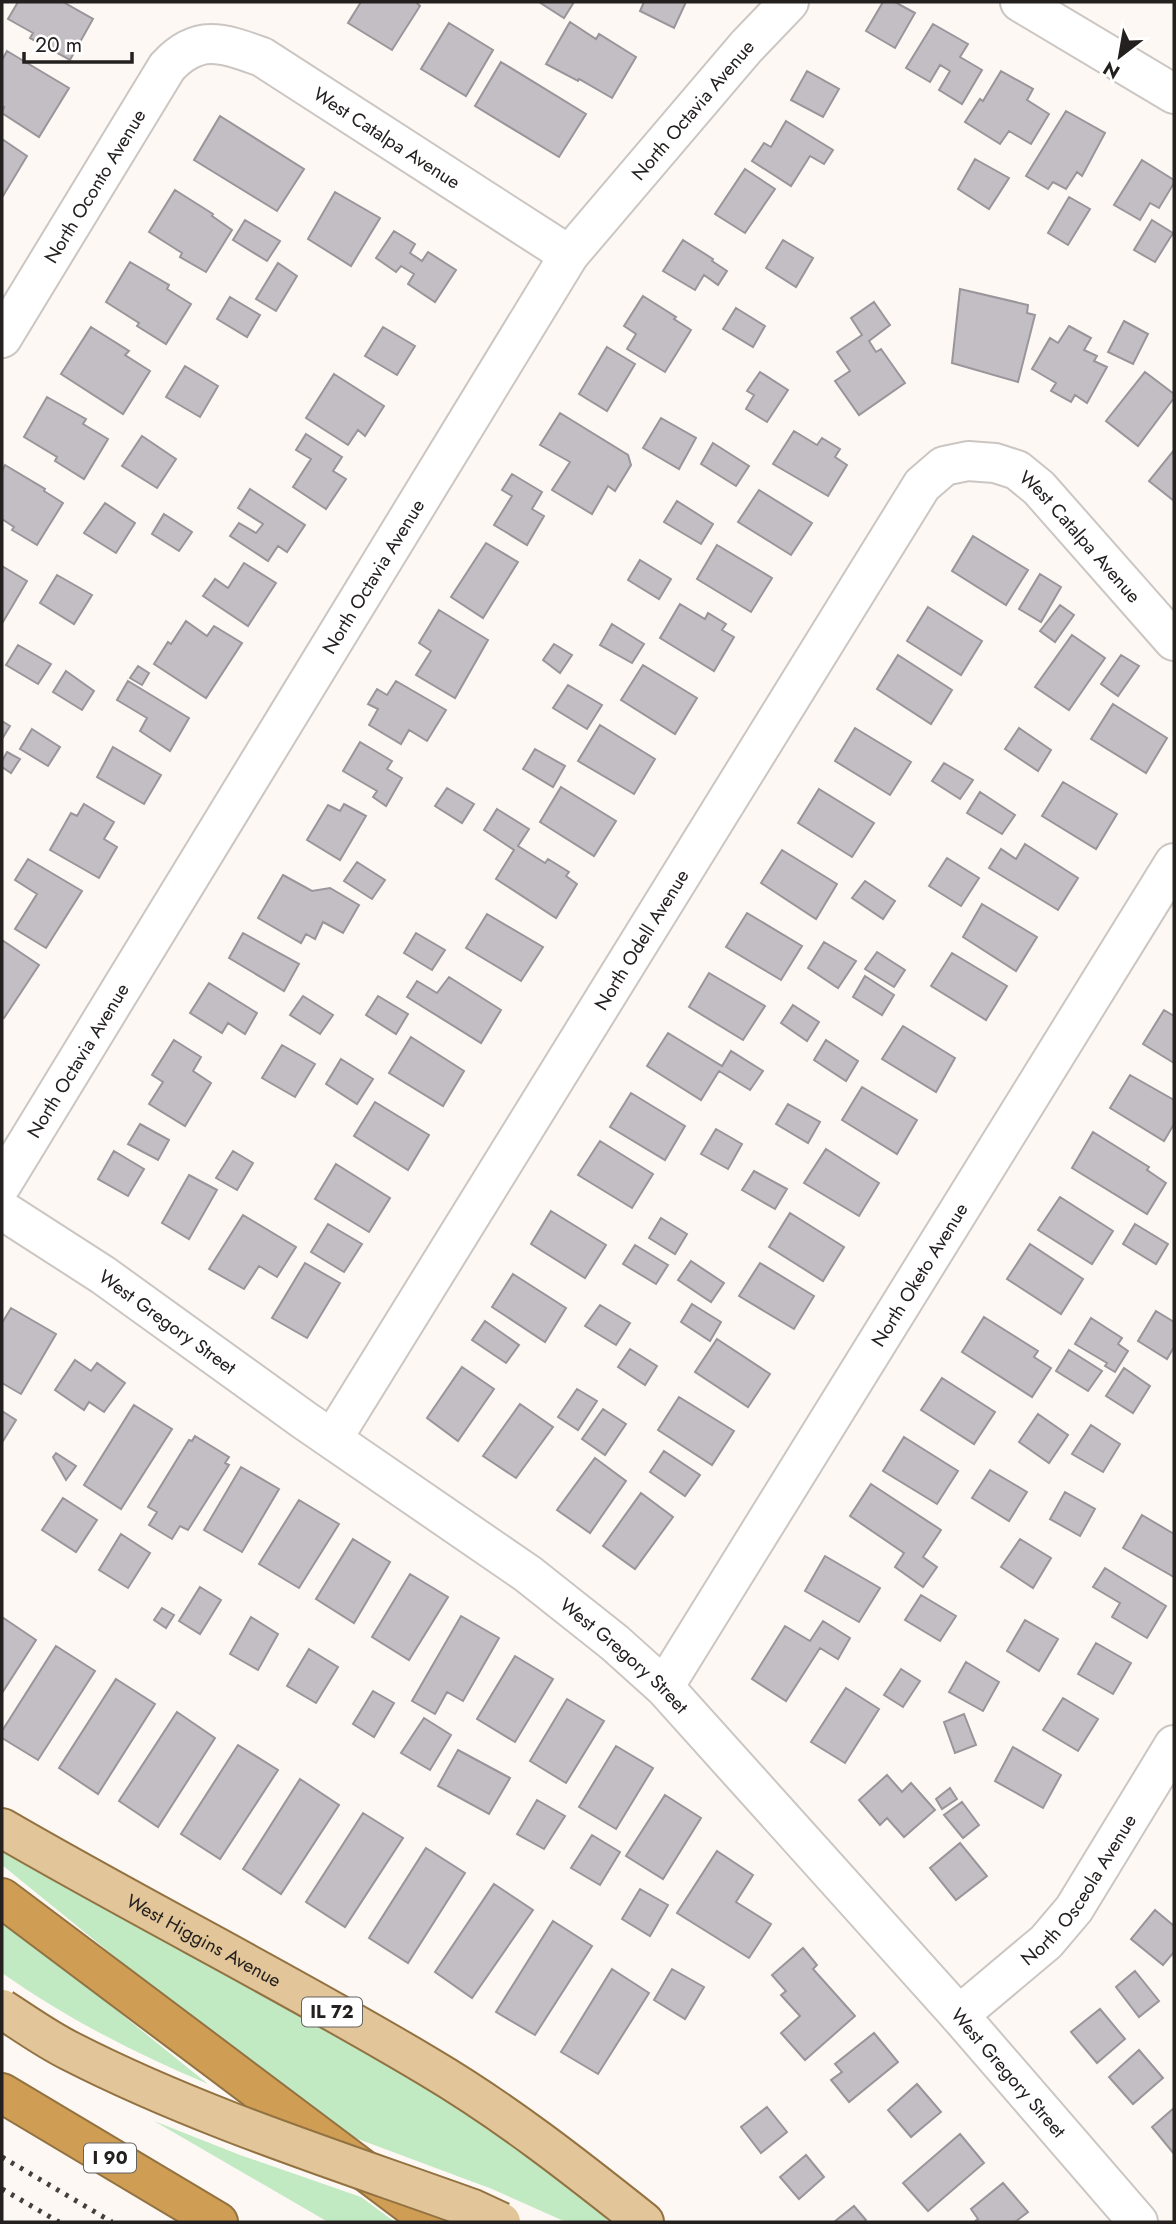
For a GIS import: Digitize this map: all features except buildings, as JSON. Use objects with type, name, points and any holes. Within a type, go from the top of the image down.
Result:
[{"type":"highway","points":[[2,1898],[433,2222]]},
{"type":"highway","name":"I 90","points":[[2,2094],[218,2222]]},
{"type":"main road","name":"West Higgins Avenue","points":[[2,1828],[430,2067],[518,2125],[645,2222]]},
{"type":"main road","points":[[2,2009],[67,2050],[217,2118],[473,2209],[501,2222]]},
{"type":"street","name":"North Octavia Avenue","points":[[2,1184],[569,255],[746,47],[789,2]]},
{"type":"street","points":[[1020,2],[1174,94]]},
{"type":"street","name":"West Catalpa Avenue","points":[[199,44],[219,44],[262,57],[569,255]]},
{"type":"street","name":"North Oconto Avenue","points":[[2,338],[167,67],[176,57],[199,44]]},
{"type":"street","name":"West Catalpa Avenue","points":[[968,461],[995,463],[1017,470],[1039,488],[1174,641]]},
{"type":"street","name":"North Odell Avenue","points":[[333,1438],[922,485],[944,466],[968,461]]},
{"type":"street","name":"North Oketo Avenue","points":[[664,1686],[1174,863]]},
{"type":"street","name":"West Gregory Street","points":[[2,1210],[103,1275],[188,1339],[528,1574],[664,1686],[959,2015],[1138,2222]]},
{"type":"street","name":"North Osceola Avenue","points":[[959,2015],[1046,1942],[1074,1909],[1174,1745]]},
{"type":"green space","points":[[2,1850],[362,2046],[503,2135],[607,2219],[604,2222],[566,2222],[492,2189],[323,2126],[2,1865]]},
{"type":"green space","points":[[2,1918],[208,2084],[102,2034],[2,1973]]},
{"type":"green space","points":[[154,2121],[240,2155],[361,2197],[395,2222],[328,2222]]},
{"type":"railway","points":[[2,2157],[112,2222]]},
{"type":"railway","points":[[2,2189],[59,2222]]}]
